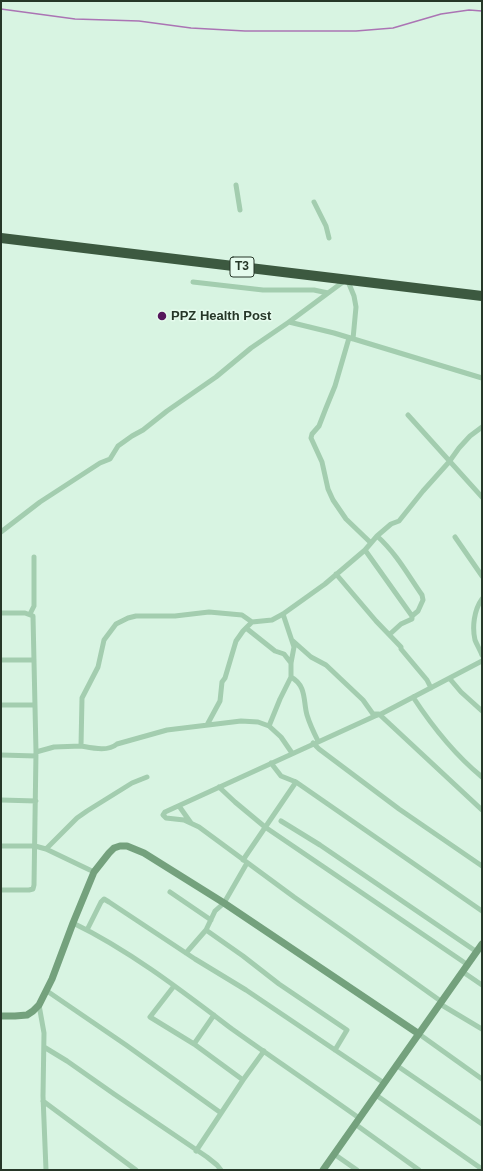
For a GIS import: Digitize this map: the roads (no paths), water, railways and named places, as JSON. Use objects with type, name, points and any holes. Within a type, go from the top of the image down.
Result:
[{"type":"highway","name":"T3","points":[[1,238],[482,296]]},
{"type":"street","points":[[236,185],[240,210]]},
{"type":"street","points":[[314,202],[326,226],[329,238]]},
{"type":"street","points":[[1,532],[40,502],[100,463],[110,459],[118,446],[143,430],[167,411],[216,377],[251,348],[347,279],[354,296],[356,307],[351,339],[335,386],[319,426],[312,434],[311,438],[322,462],[328,489],[333,500],[346,519],[371,543]]},
{"type":"street","points":[[193,282],[263,290],[314,290],[328,293]]},
{"type":"street","points":[[289,322],[334,333],[482,378]]},
{"type":"street","points":[[408,415],[482,497]]},
{"type":"street","points":[[207,726],[220,701],[222,682],[225,678],[236,641],[243,630],[252,622],[272,620],[309,597],[364,550],[391,524],[399,521],[459,448],[470,436],[482,428]]},
{"type":"street","points":[[378,536],[390,548],[422,595],[423,600],[418,611],[412,616],[412,619],[401,624],[390,634]]},
{"type":"street","points":[[456,537],[482,576]]},
{"type":"street","points":[[364,550],[412,616]]},
{"type":"street","points":[[30,614],[34,606],[34,557]]},
{"type":"street","points":[[336,574],[376,621],[401,647],[401,649],[427,680],[431,688]]},
{"type":"street","points":[[482,599],[475,614],[474,632],[482,655]]},
{"type":"street","points":[[81,746],[82,698],[98,667],[104,640],[116,624],[136,616],[170,616],[217,612],[242,615],[252,622]]},
{"type":"street","points":[[1,613],[30,614],[33,616],[34,620],[36,754],[36,846],[34,885],[32,889],[29,890],[1,890]]},
{"type":"street","points":[[269,726],[291,677],[291,663],[294,647],[283,614]]},
{"type":"street","points":[[246,628],[275,651],[284,654],[291,663]]},
{"type":"street","points":[[293,641],[311,657],[326,665],[363,700],[374,714],[380,715],[482,810]]},
{"type":"street","points":[[1,660],[34,660]]},
{"type":"street","points":[[482,660],[380,715],[292,753],[165,812],[163,815],[165,818],[184,820],[199,826],[441,1003],[482,1029]]},
{"type":"street","points":[[291,677],[295,679],[305,695],[307,715],[316,742],[324,754],[399,809],[482,866]]},
{"type":"street","points":[[450,678],[461,692],[482,711]]},
{"type":"street","points":[[413,698],[424,714],[468,766],[482,777]]},
{"type":"street","points":[[1,705],[35,705]]},
{"type":"street","points":[[1,755],[36,754],[54,747],[81,746],[89,748],[113,748],[117,744],[167,730],[241,721],[258,722],[269,726],[281,737],[292,753]]},
{"type":"street","points":[[271,763],[281,776],[296,782],[482,911]]},
{"type":"street","points":[[46,849],[77,818],[132,783],[147,777]]},
{"type":"street","points":[[186,953],[206,930],[215,911],[224,903],[245,861],[265,827],[296,782]]},
{"type":"street","points":[[219,787],[265,827],[468,965]]},
{"type":"street","points":[[1,800],[36,801]]},
{"type":"street","points":[[179,806],[191,822]]},
{"type":"street","points":[[281,821],[320,845],[477,952]]},
{"type":"street","points":[[1,846],[36,846],[46,849],[94,872]]},
{"type":"street","points":[[1,1016],[26,1015],[33,1012],[39,1005],[47,991],[94,872],[108,853],[114,848],[127,846],[144,853],[224,903],[419,1034],[482,1079]]},
{"type":"street","points":[[170,892],[211,920]]},
{"type":"street","points":[[87,930],[104,899],[186,953],[246,990],[384,1083]]},
{"type":"street","points":[[73,922],[174,986],[264,1051],[419,1170]]},
{"type":"street","points":[[206,930],[279,984],[347,1030],[335,1050]]},
{"type":"street","points":[[323,1170],[482,944]]},
{"type":"street","points":[[463,972],[482,985]]},
{"type":"street","points":[[174,986],[150,1017],[194,1044],[243,1080]]},
{"type":"street","points":[[47,991],[126,1045],[221,1114]]},
{"type":"street","points":[[39,1005],[43,1024],[44,1047],[43,1101],[46,1170]]},
{"type":"street","points":[[194,1044],[214,1015]]},
{"type":"street","points":[[44,1047],[67,1061],[217,1165],[221,1170]]},
{"type":"street","points":[[196,1151],[264,1051]]},
{"type":"street","points":[[396,1065],[482,1124]]},
{"type":"street","points":[[376,1095],[482,1169]]},
{"type":"street","points":[[43,1101],[136,1170]]},
{"type":"street","points":[[334,1154],[357,1170]]},
{"type":"waterway","points":[[1,9],[75,19],[139,21],[191,28],[245,31],[356,31],[393,28],[441,14],[469,10],[482,11]]},
{"type":"place","name":"PPZ Health Post","points":[[162,316]]}]
